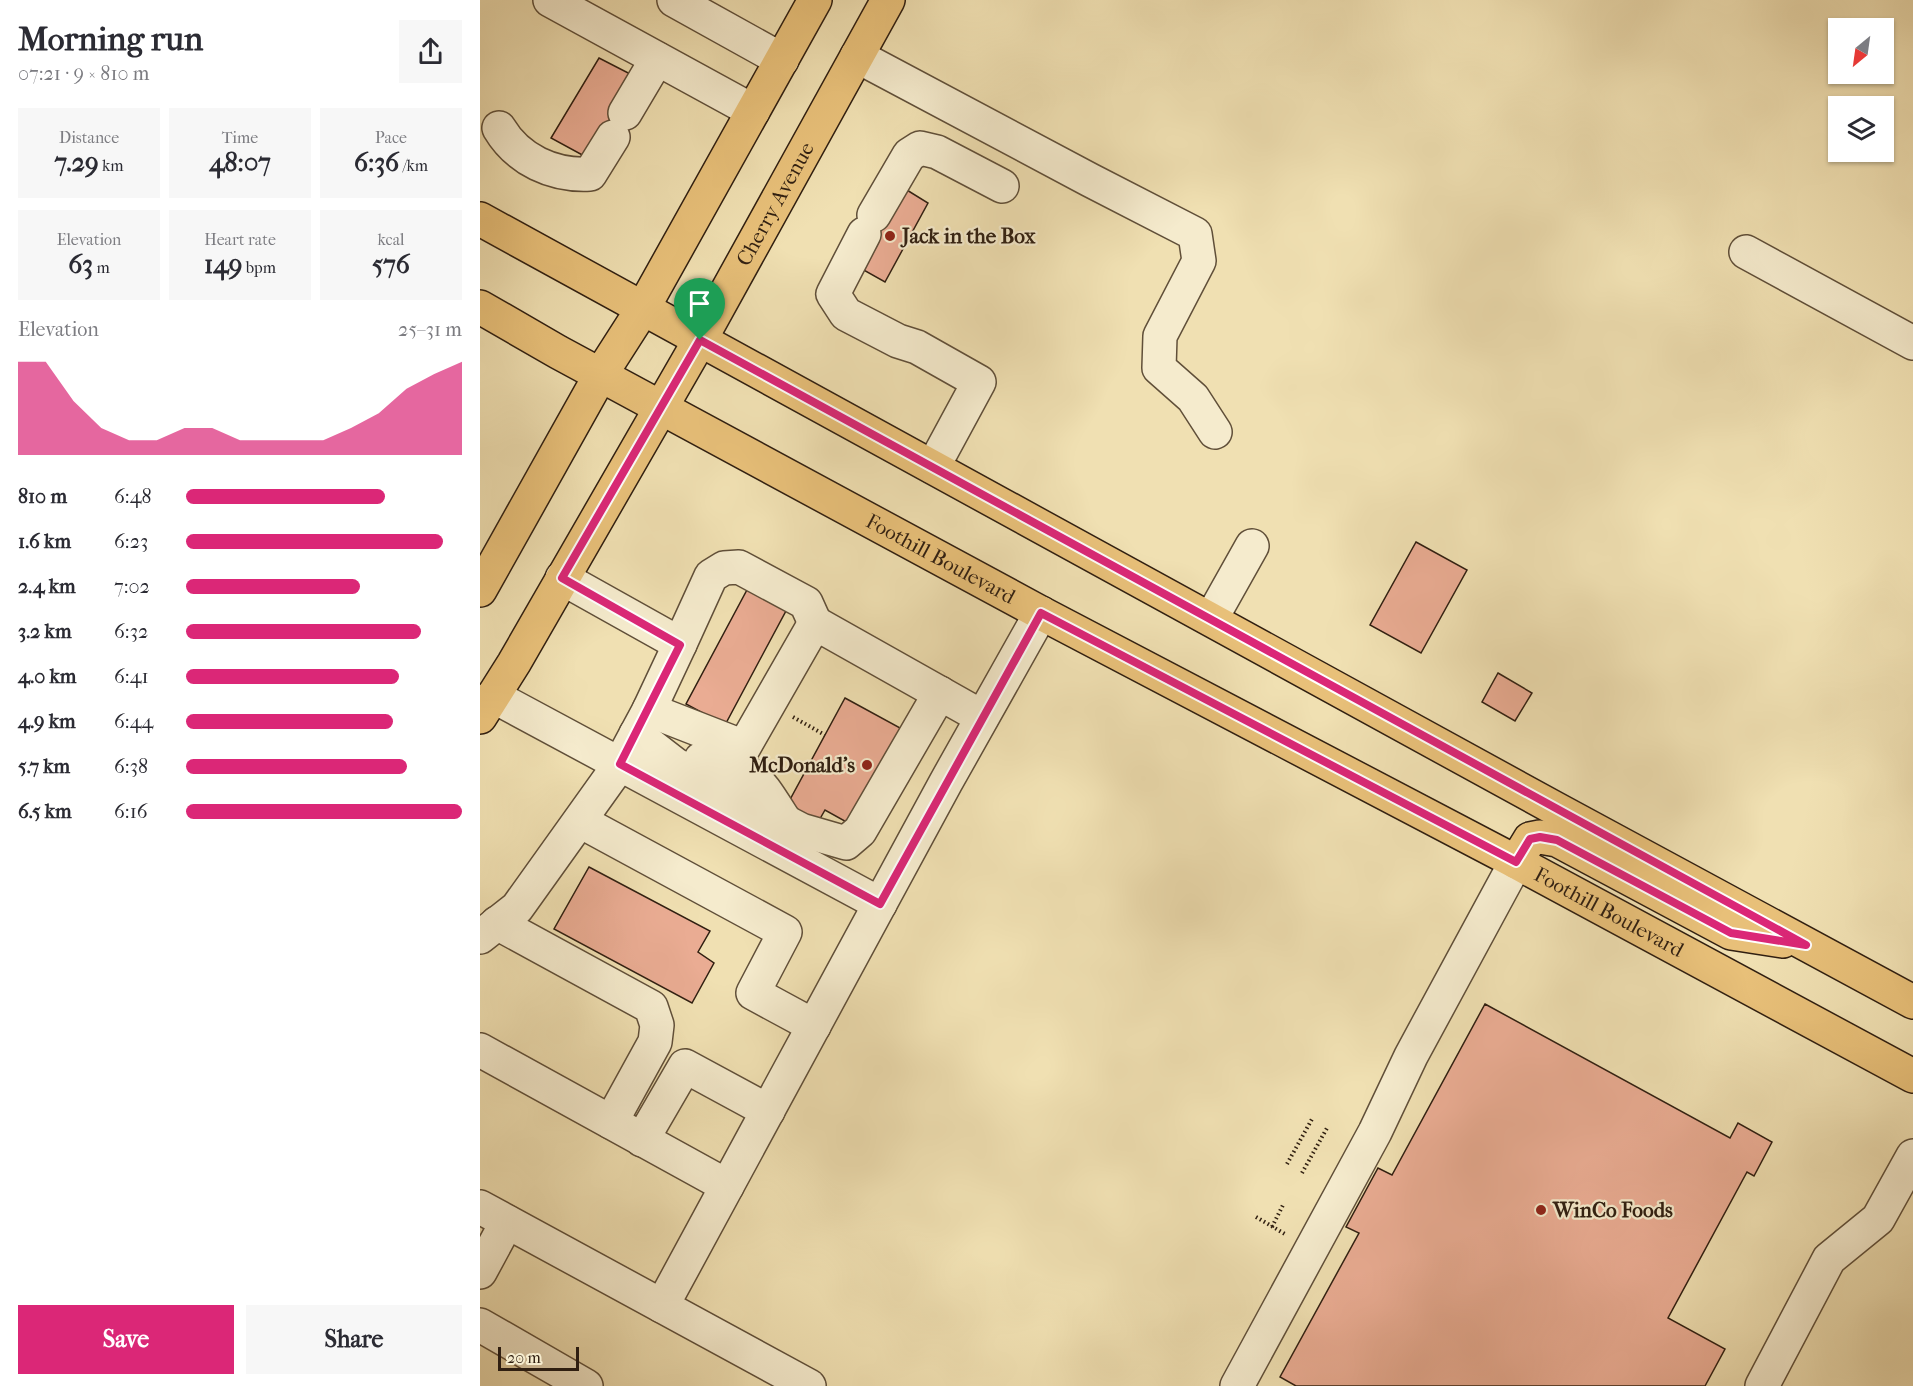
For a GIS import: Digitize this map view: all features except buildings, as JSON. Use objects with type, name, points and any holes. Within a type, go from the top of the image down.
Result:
[{"type":"main road","points":[[480,590],[601,374],[642,310],[815,0]]},
{"type":"main road","name":"Cherry Avenue","points":[[487,707],[700,340],[888,0]]},
{"type":"main road","points":[[480,219],[642,310],[1913,1002]]},
{"type":"main road","name":"Foothill Boulevard","points":[[480,306],[660,408],[1041,613],[1516,862],[1913,1076]]},
{"type":"main road","points":[[1516,862],[1530,839],[1540,837],[1557,840],[1731,933],[1806,945]]},
{"type":"street","points":[[550,0],[753,111]]},
{"type":"street","points":[[674,0],[782,60]]},
{"type":"street","points":[[857,56],[1195,234],[1199,261],[1161,336],[1159,368],[1193,398],[1215,432]]},
{"type":"street","points":[[499,128],[508,143],[527,159],[570,175],[590,174],[657,59]]},
{"type":"street","points":[[933,467],[979,382],[917,347],[898,341],[846,314],[833,294],[869,224],[909,155],[920,148],[937,152],[1002,186]]},
{"type":"street","points":[[1746,252],[1913,343]]},
{"type":"street","points":[[1211,620],[1252,546]]},
{"type":"street","points":[[611,1122],[655,1041],[657,1025],[651,1007],[488,930],[517,908],[620,764],[643,722],[711,576],[724,568],[739,567],[806,603],[815,623],[982,717]]},
{"type":"street","points":[[562,578],[680,645]]},
{"type":"street","points":[[662,1306],[982,717],[1041,613]]},
{"type":"street","points":[[643,722],[744,747],[815,623]]},
{"type":"street","points":[[643,722],[676,765],[801,830],[846,843],[860,831],[940,693]]},
{"type":"street","points":[[487,707],[620,764],[880,904]]},
{"type":"street","points":[[580,821],[785,932],[753,993],[814,1026]]},
{"type":"street","points":[[1237,1386],[1375,1132],[1411,1056],[1516,862]]},
{"type":"street","points":[[480,1050],[727,1186]]},
{"type":"street","points":[[642,1140],[685,1066],[768,1111]]},
{"type":"street","points":[[1762,1386],[1829,1259],[1878,1219],[1913,1156]]},
{"type":"street","points":[[480,1272],[494,1215],[809,1386]]},
{"type":"street","points":[[480,1325],[586,1386]]},
{"type":"path","points":[[790,715],[825,735]]},
{"type":"path","points":[[1287,1164],[1312,1119]]},
{"type":"path","points":[[1302,1173],[1326,1128]]},
{"type":"path","points":[[1272,1227],[1283,1205]]},
{"type":"place","name":"Jack in the Box","points":[[890,236]]},
{"type":"place","name":"McDonald's","points":[[867,765]]},
{"type":"place","name":"WinCo Foods","points":[[1541,1210]]},
{"type":"route","points":[[700,340],[1806,945],[1731,933],[1557,840],[1540,837],[1530,839],[1516,862],[1041,613],[880,904],[620,764],[680,645],[562,578],[700,340]]}]
